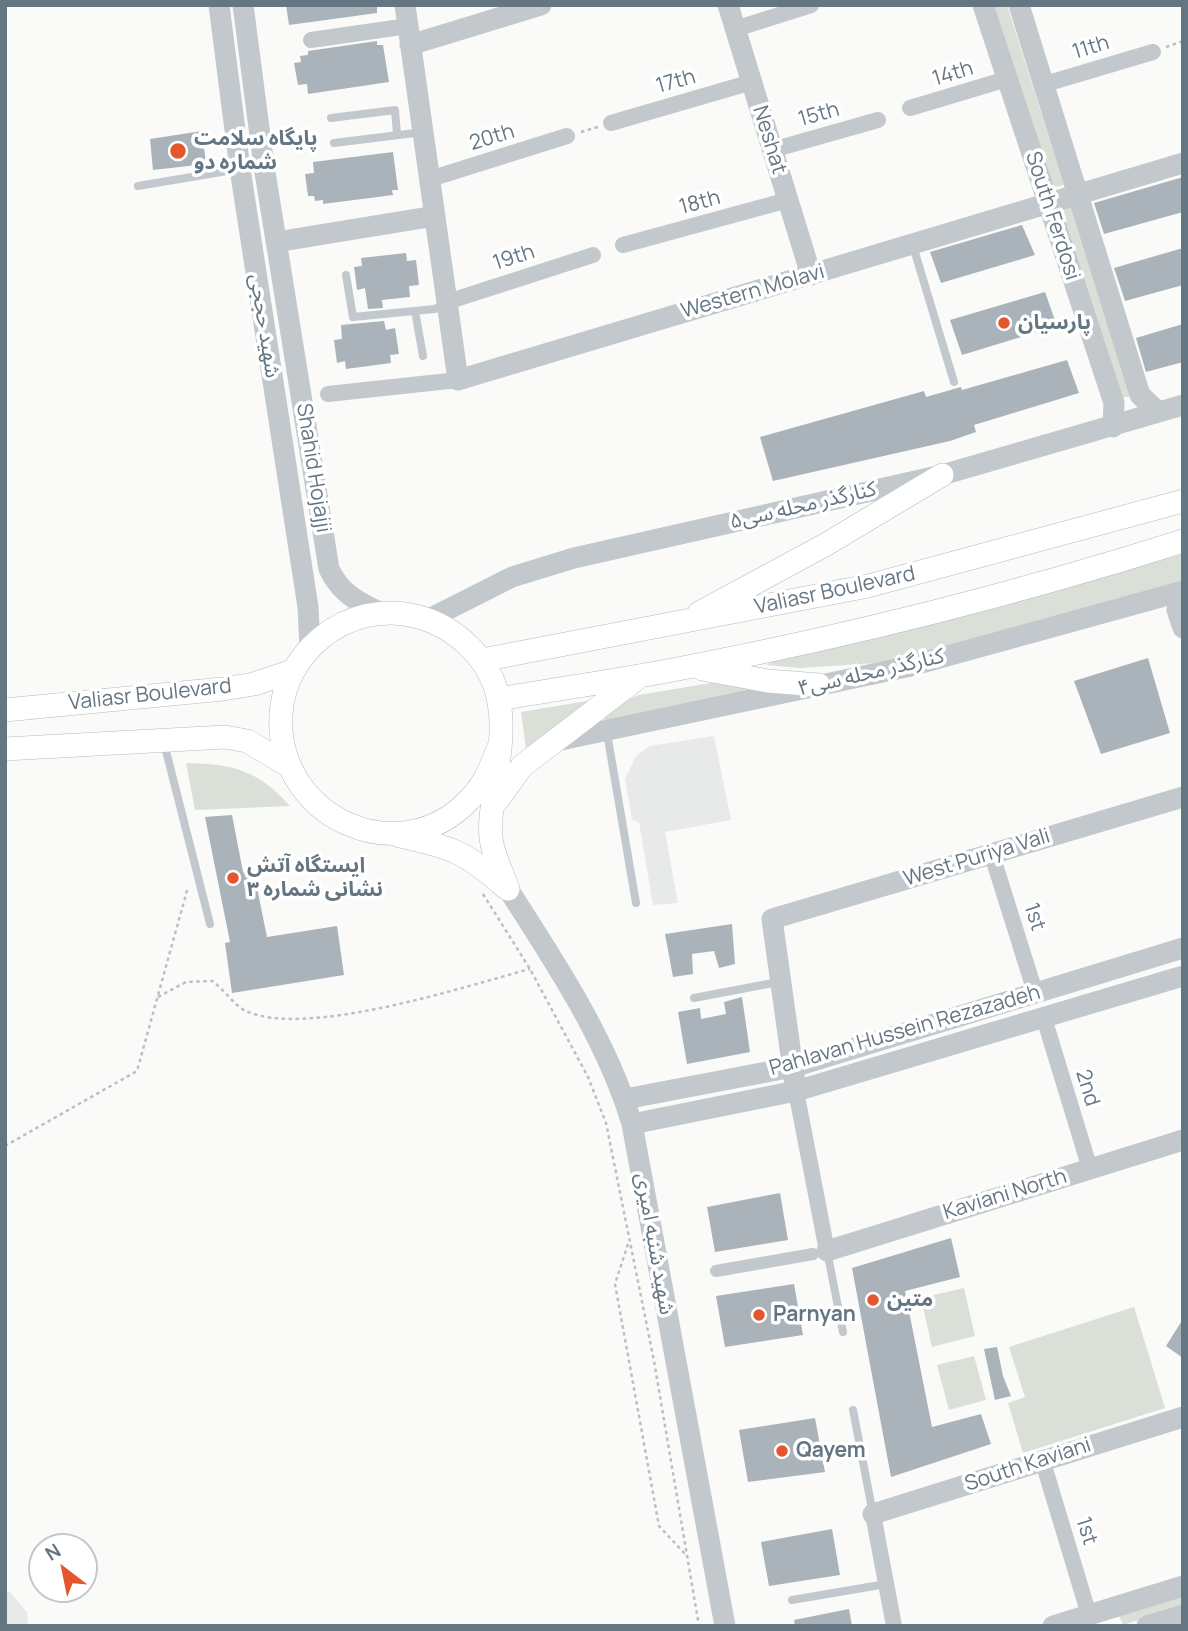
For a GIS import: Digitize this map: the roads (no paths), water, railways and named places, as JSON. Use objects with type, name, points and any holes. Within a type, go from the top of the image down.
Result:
[{"type":"main road","points":[[678,624],[825,545],[942,475]]},
{"type":"main road","name":"Valiasr Boulevard","points":[[482,660],[868,586],[1183,501]]},
{"type":"main road","name":"Valiasr Boulevard","points":[[499,699],[692,667],[893,622],[1089,571],[1183,541]]},
{"type":"main road","points":[[381,612],[406,613],[429,619],[458,635],[482,660],[499,699],[501,724],[491,811],[491,843],[508,889],[472,858],[439,845],[358,829],[328,815],[304,793],[288,765],[280,723],[282,701],[293,670],[310,647],[331,630],[355,618],[381,612]]},
{"type":"main road","points":[[692,667],[768,681],[820,685]]},
{"type":"main road","name":"Valiasr Boulevard","points":[[5,710],[223,689],[254,684],[293,670]]},
{"type":"main road","points":[[491,811],[522,766],[642,674]]},
{"type":"main road","name":"Valiasr Boulevard","points":[[5,749],[225,737],[247,741],[288,765]]},
{"type":"main road","points":[[390,834],[419,830],[447,818],[470,800],[498,749]]},
{"type":"street","name":"شهید حججی","points":[[219,5],[240,169],[308,607],[310,647]]},
{"type":"street","name":"Shahid Hojajji","points":[[243,5],[276,242],[329,569],[336,584],[349,597],[381,612]]},
{"type":"street","points":[[311,40],[541,5]]},
{"type":"street","name":"Neshat","points":[[728,5],[811,275]]},
{"type":"street","points":[[735,29],[811,5]]},
{"type":"street","name":"South Ferdosi","points":[[984,5],[1114,403],[1113,427]]},
{"type":"street","name":"South Ferdosi","points":[[1018,5],[1140,395],[1158,412]]},
{"type":"street","points":[[328,394],[458,380],[408,25]]},
{"type":"street","name":"11th","points":[[1042,85],[1153,52]]},
{"type":"street","name":"14th","points":[[910,108],[1007,79]]},
{"type":"street","name":"17th","points":[[611,123],[751,82]]},
{"type":"street","name":"15th","points":[[772,150],[878,120]]},
{"type":"street","name":"20th","points":[[430,179],[567,136]]},
{"type":"street","name":"Western Molavi","points":[[458,380],[1183,163]]},
{"type":"street","name":"18th","points":[[623,245],[788,200]]},
{"type":"street","points":[[276,242],[435,216]]},
{"type":"street","name":"19th","points":[[447,302],[593,255]]},
{"type":"street","points":[[1114,403],[1125,411],[1135,408],[1140,395]]},
{"type":"street","name":"کنارگذر محله سی۵","points":[[429,619],[512,577],[574,558],[942,475],[1183,405]]},
{"type":"street","points":[[1183,593],[1177,610],[1183,628]]},
{"type":"street","name":"کنارگذر محله سی۴","points":[[556,741],[911,666],[1183,593]]},
{"type":"street","name":"West Puriya Vali","points":[[781,982],[772,919],[1183,797]]},
{"type":"street","name":"1st","points":[[992,855],[1035,992]]},
{"type":"street","name":"شهید شنبه امیری","points":[[508,889],[596,1038],[625,1099],[632,1124],[725,1626]]},
{"type":"street","name":"Pahlavan Hussein Rezazadeh","points":[[625,1099],[793,1067],[1183,948]]},
{"type":"street","name":"Pahlavan Hussein Rezazadeh","points":[[632,1124],[796,1091],[1183,976]]},
{"type":"street","points":[[716,1272],[820,1252],[781,982]]},
{"type":"street","points":[[1035,992],[1044,1018]]},
{"type":"street","name":"2nd","points":[[1044,1018],[1090,1169]]},
{"type":"street","name":"Kaviani North","points":[[820,1252],[1183,1140]]},
{"type":"street","name":"South Kaviani","points":[[873,1514],[1183,1417]]},
{"type":"street","name":"1st","points":[[1042,1460],[1091,1620]]},
{"type":"street","points":[[873,1514],[894,1626]]},
{"type":"street","points":[[1053,1626],[1091,1620],[1183,1586]]},
{"type":"street","points":[[1147,1626],[1183,1615]]},
{"type":"lane","points":[[331,118],[395,110],[397,134]]},
{"type":"lane","points":[[334,143],[423,132]]},
{"type":"lane","points":[[138,186],[240,169]]},
{"type":"lane","points":[[912,246],[954,382]]},
{"type":"lane","points":[[346,275],[353,317],[435,309],[447,302]]},
{"type":"lane","points":[[415,311],[423,356]]},
{"type":"lane","points":[[606,730],[636,902]]},
{"type":"lane","points":[[163,740],[211,924]]},
{"type":"lane","points":[[694,998],[781,982]]},
{"type":"lane","points":[[820,1252],[843,1332]]},
{"type":"lane","points":[[853,1410],[873,1514]]},
{"type":"lane","points":[[792,1600],[886,1584]]},
{"type":"place","name":"پایگاه سلامت شماره دو","points":[[178,151]]},
{"type":"place","name":"پارسیان","points":[[1004,323]]},
{"type":"place","name":"ایستگاه آتش نشانی شماره ۳","points":[[233,878]]},
{"type":"place","name":"متین","points":[[873,1300]]},
{"type":"place","name":"Parnyan","points":[[759,1315]]},
{"type":"place","name":"Qayem","points":[[782,1451]]}]
